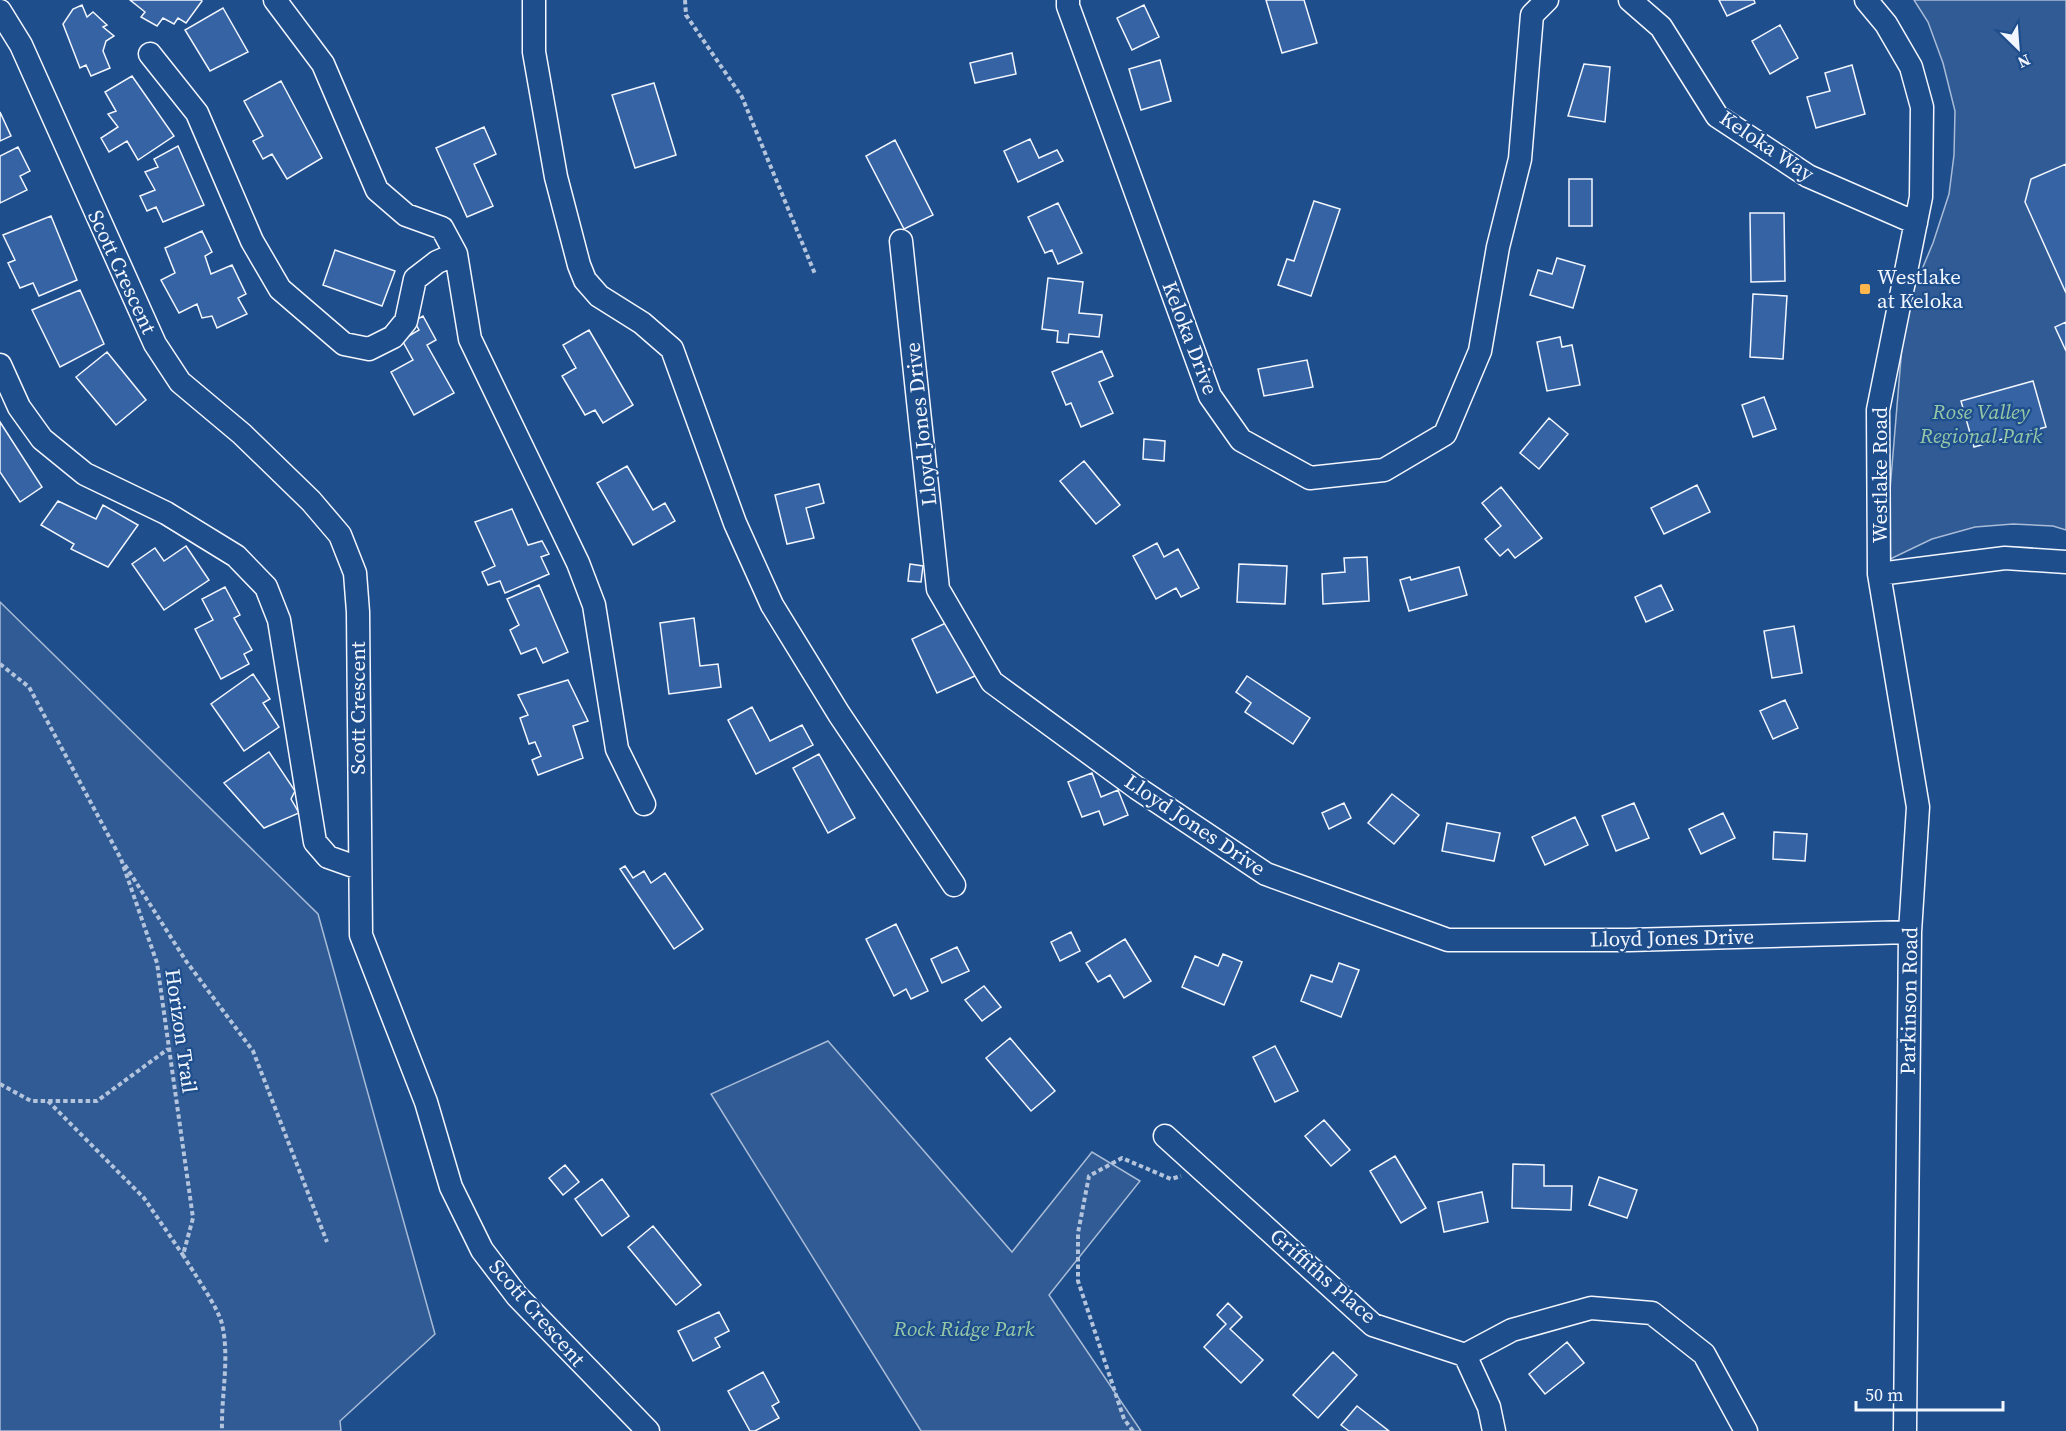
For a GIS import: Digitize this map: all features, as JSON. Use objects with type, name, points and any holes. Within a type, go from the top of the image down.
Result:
[{"type":"street","points":[[275,0],[324,64],[377,190],[406,215],[442,228],[456,254],[470,339],[578,562],[594,605],[617,749],[644,804]]},
{"type":"street","points":[[534,0],[534,51],[554,166],[579,265],[585,280],[599,296],[642,323],[672,350],[735,523],[772,605],[839,714],[954,885]]},
{"type":"street","name":"Keloka Drive","points":[[1068,0],[1068,6],[1210,396],[1241,440],[1310,478],[1384,470],[1445,434],[1480,351],[1498,247],[1520,159],[1532,15],[1547,0]]},
{"type":"street","name":"Keloka Way","points":[[1630,0],[1661,27],[1717,116],[1808,176],[1916,223]]},
{"type":"street","name":"Westlake Road","points":[[1866,0],[1886,24],[1911,67],[1922,107],[1921,197],[1878,410],[1880,574]]},
{"type":"street","name":"Scott Crescent","points":[[0,11],[21,45],[155,344],[180,382],[242,434],[311,501],[340,536],[355,573],[358,612],[361,935],[426,1102],[451,1187],[482,1250],[517,1296],[648,1431]]},
{"type":"street","points":[[150,54],[197,113],[252,241],[280,289],[344,344],[369,349],[393,337],[406,321],[415,279],[437,262],[456,254]]},
{"type":"street","name":"Lloyd Jones Drive","points":[[901,241],[938,589],[992,682],[1137,788],[1266,874],[1448,940],[1629,940],[1910,932]]},
{"type":"street","points":[[0,365],[19,407],[42,439],[85,474],[166,513],[236,556],[266,587],[279,620],[315,842],[328,857],[359,868]]},
{"type":"street","points":[[1880,574],[2005,558],[2066,562]]},
{"type":"street","name":"Parkinson Road","points":[[1880,574],[1918,807],[1910,932],[1905,1431]]},
{"type":"street","name":"Griffiths Place","points":[[1165,1136],[1373,1324],[1465,1355]]},
{"type":"street","points":[[1494,1431],[1489,1407],[1465,1355],[1512,1330],[1591,1308],[1652,1313],[1704,1354],[1746,1431]]},
{"type":"path","points":[[685,0],[686,15],[742,97],[815,274]]},
{"type":"path","name":"Horizon Trail","points":[[0,664],[29,687],[122,859],[157,963],[193,1218],[183,1255]]},
{"type":"path","points":[[122,859],[186,961],[253,1051],[327,1242]]},
{"type":"path","points":[[0,1084],[32,1101],[97,1101],[169,1048]]},
{"type":"path","points":[[48,1101],[144,1198],[183,1255],[222,1322],[226,1354],[221,1404],[222,1431]]},
{"type":"path","points":[[1133,1431],[1124,1419],[1078,1281],[1078,1233],[1089,1176],[1122,1158],[1171,1179],[1202,1169]]},
{"type":"shaded area","name":"Rose Valley Regional Park","points":[[1914,0],[2066,0],[2066,530],[2053,526],[2013,524],[1975,527],[1932,539],[1884,562],[1905,310],[1933,243],[1949,194],[1954,155],[1955,111],[1943,63],[1928,22]]},
{"type":"shaded area","points":[[0,602],[318,914],[435,1334],[340,1421],[341,1431],[0,1431]]},
{"type":"shaded area","name":"Rock Ridge Park","points":[[828,1041],[1012,1252],[1092,1152],[1140,1181],[1049,1295],[1141,1431],[921,1431],[711,1094]]},
{"type":"building","points":[[130,0],[202,1],[186,23],[178,18],[174,24],[163,18],[157,26],[141,17],[145,12]]},
{"type":"building","points":[[1266,0],[1304,0],[1317,43],[1282,53]]},
{"type":"building","points":[[1719,0],[1754,0],[1755,3],[1727,16]]},
{"type":"building","points":[[82,5],[87,17],[93,12],[107,25],[103,27],[114,36],[106,41],[103,51],[110,68],[91,76],[86,65],[80,68],[63,24],[73,9]]},
{"type":"building","points":[[1144,5],[1159,37],[1132,50],[1117,18]]},
{"type":"building","points":[[223,8],[248,52],[210,71],[185,30]]},
{"type":"building","points":[[1780,25],[1798,58],[1770,74],[1752,41]]},
{"type":"building","points":[[1012,53],[1016,74],[975,83],[970,63]]},
{"type":"building","points":[[1160,60],[1171,101],[1141,110],[1129,69]]},
{"type":"building","points":[[1584,64],[1610,67],[1605,122],[1568,116]]},
{"type":"building","points":[[1852,65],[1865,114],[1816,128],[1807,97],[1830,91],[1825,73]]},
{"type":"building","points":[[132,76],[174,136],[138,160],[127,141],[109,152],[101,138],[118,127],[108,114],[116,111],[105,92]]},
{"type":"building","points":[[281,81],[322,158],[287,179],[272,154],[263,159],[253,141],[263,136],[244,101]]},
{"type":"building","points":[[654,83],[676,155],[635,168],[612,95]]},
{"type":"building","points":[[0,112],[11,136],[0,141]]},
{"type":"building","points":[[484,127],[496,154],[474,164],[493,206],[467,217],[436,148]]},
{"type":"building","points":[[1030,139],[1039,158],[1057,150],[1063,161],[1018,182],[1004,151]]},
{"type":"building","points":[[895,140],[933,215],[904,229],[866,156]]},
{"type":"building","points":[[178,146],[204,205],[163,222],[156,207],[147,211],[140,196],[155,190],[145,172],[158,167],[154,159]]},
{"type":"building","points":[[18,147],[30,171],[20,176],[27,190],[0,203],[0,156]]},
{"type":"building","points":[[2066,164],[2066,293],[2025,202],[2031,179]]},
{"type":"building","points":[[1569,179],[1592,179],[1592,226],[1569,226]]},
{"type":"building","points":[[1314,201],[1340,209],[1311,296],[1278,285],[1287,259],[1294,261]]},
{"type":"building","points":[[1058,203],[1082,253],[1058,264],[1052,250],[1045,253],[1028,217]]},
{"type":"building","points":[[1750,213],[1784,213],[1785,281],[1751,282]]},
{"type":"building","points":[[51,216],[77,280],[39,296],[33,283],[20,288],[8,263],[15,260],[3,235]]},
{"type":"building","points":[[202,231],[212,252],[205,256],[211,274],[232,265],[246,294],[238,298],[247,314],[217,328],[212,316],[202,318],[197,304],[179,313],[161,280],[175,273],[165,248]]},
{"type":"building","points":[[335,250],[395,271],[382,306],[323,285]]},
{"type":"building","points":[[1557,258],[1585,266],[1573,308],[1530,295],[1538,270],[1552,274]]},
{"type":"building","points":[[1048,278],[1083,282],[1079,313],[1102,315],[1099,337],[1069,334],[1068,343],[1057,342],[1058,331],[1042,329]]},
{"type":"building","points":[[80,290],[104,344],[60,367],[32,310]]},
{"type":"building","points":[[1753,294],[1787,296],[1783,359],[1750,357]]},
{"type":"building","points":[[423,316],[436,340],[427,345],[454,393],[414,415],[391,372],[413,360],[402,340],[419,330],[414,321]]},
{"type":"building","points":[[2066,322],[2066,351],[2055,327]]},
{"type":"building","points":[[589,330],[633,405],[603,423],[595,410],[585,415],[562,376],[576,368],[563,345]]},
{"type":"building","points":[[1560,337],[1562,347],[1572,345],[1580,385],[1547,391],[1537,342]]},
{"type":"building","points":[[1102,351],[1113,376],[1099,382],[1113,413],[1081,427],[1071,403],[1066,405],[1052,372]]},
{"type":"building","points":[[107,352],[146,400],[116,425],[76,377]]},
{"type":"building","points":[[1307,360],[1313,387],[1264,396],[1258,369]]},
{"type":"building","points":[[2033,381],[2046,427],[1974,447],[1961,401]]},
{"type":"building","points":[[1764,397],[1776,429],[1753,437],[1742,405]]},
{"type":"building","points":[[1549,418],[1568,434],[1539,469],[1520,453]]},
{"type":"building","points":[[0,422],[42,487],[20,502],[0,472]]},
{"type":"building","points":[[1144,439],[1165,441],[1164,461],[1143,459]]},
{"type":"building","points":[[1084,461],[1120,505],[1096,524],[1060,481]]},
{"type":"building","points":[[627,466],[653,510],[665,503],[675,521],[633,545],[597,483]]},
{"type":"building","points":[[819,484],[824,503],[806,508],[814,538],[787,544],[775,495]]},
{"type":"building","points":[[1697,485],[1710,512],[1664,534],[1651,508]]},
{"type":"building","points":[[1501,487],[1542,538],[1515,558],[1508,549],[1500,556],[1485,539],[1501,526],[1482,503]]},
{"type":"building","points":[[58,501],[96,519],[103,505],[138,525],[108,567],[71,549],[74,544],[41,525]]},
{"type":"building","points":[[512,509],[528,545],[542,541],[549,554],[541,557],[549,574],[505,593],[500,581],[488,585],[482,572],[495,566],[475,522]]},
{"type":"building","points":[[1157,543],[1164,557],[1178,549],[1199,588],[1181,597],[1176,588],[1156,599],[1133,556]]},
{"type":"building","points":[[186,546],[209,580],[164,610],[132,564],[155,548],[164,561]]},
{"type":"building","points":[[1367,557],[1369,601],[1323,604],[1322,574],[1345,572],[1344,558]]},
{"type":"building","points":[[910,564],[923,566],[921,582],[908,581]]},
{"type":"building","points":[[1239,564],[1287,566],[1285,604],[1237,602]]},
{"type":"building","points":[[1459,567],[1467,595],[1409,611],[1400,580],[1410,577],[1411,580]]},
{"type":"building","points":[[539,585],[568,652],[543,663],[536,648],[521,654],[510,630],[519,625],[507,599]]},
{"type":"building","points":[[1661,585],[1673,610],[1646,622],[1635,597]]},
{"type":"building","points":[[225,587],[240,615],[234,618],[252,650],[244,654],[249,664],[221,679],[195,629],[213,620],[202,599]]},
{"type":"building","points":[[694,618],[700,666],[718,664],[721,687],[669,694],[660,623]]},
{"type":"building","points":[[952,620],[977,675],[937,693],[912,639]]},
{"type":"building","points":[[1794,626],[1802,673],[1772,678],[1764,631]]},
{"type":"building","points":[[253,674],[270,699],[263,703],[279,727],[244,751],[211,704]]},
{"type":"building","points":[[1247,676],[1310,718],[1293,744],[1245,712],[1251,703],[1236,692]]},
{"type":"building","points":[[568,680],[588,721],[573,726],[583,758],[538,775],[532,760],[541,756],[535,742],[529,744],[520,718],[528,715],[518,695]]},
{"type":"building","points":[[1785,700],[1798,728],[1773,739],[1760,711]]},
{"type":"building","points":[[752,707],[770,741],[802,725],[813,745],[756,774],[728,720]]},
{"type":"building","points":[[269,752],[295,791],[291,799],[299,813],[264,828],[224,783]]},
{"type":"building","points":[[819,754],[855,818],[828,833],[793,768]]},
{"type":"building","points":[[1092,773],[1101,797],[1118,790],[1128,815],[1104,825],[1099,811],[1082,817],[1068,782]]},
{"type":"building","points":[[1392,794],[1419,815],[1394,844],[1368,823]]},
{"type":"building","points":[[1344,803],[1351,818],[1329,829],[1322,813]]},
{"type":"building","points":[[1634,803],[1649,838],[1616,851],[1602,816]]},
{"type":"building","points":[[1723,813],[1735,838],[1701,854],[1689,829]]},
{"type":"building","points":[[1575,817],[1588,845],[1545,865],[1532,837]]},
{"type":"building","points":[[1447,823],[1500,833],[1494,861],[1442,851]]},
{"type":"building","points":[[1774,832],[1807,834],[1805,861],[1773,859]]},
{"type":"building","points":[[625,866],[633,878],[644,871],[651,883],[665,873],[703,929],[674,949],[620,869]]},
{"type":"building","points":[[896,924],[928,991],[911,999],[906,989],[894,996],[866,939]]},
{"type":"building","points":[[1071,932],[1080,951],[1060,961],[1051,942]]},
{"type":"building","points":[[1125,939],[1151,981],[1124,998],[1110,975],[1098,982],[1086,963]]},
{"type":"building","points":[[957,947],[969,971],[942,983],[931,959]]},
{"type":"building","points":[[1223,954],[1242,962],[1224,1005],[1182,987],[1195,956],[1218,966]]},
{"type":"building","points":[[1339,963],[1359,970],[1341,1017],[1301,1001],[1311,975],[1332,982]]},
{"type":"building","points":[[984,986],[1001,1007],[982,1021],[965,1000]]},
{"type":"building","points":[[1010,1038],[1055,1091],[1031,1111],[986,1058]]},
{"type":"building","points":[[1275,1046],[1298,1091],[1275,1102],[1253,1057]]},
{"type":"building","points":[[1324,1120],[1350,1150],[1331,1166],[1305,1136]]},
{"type":"building","points":[[1395,1156],[1426,1208],[1401,1223],[1370,1171]]},
{"type":"building","points":[[1513,1164],[1544,1165],[1544,1186],[1572,1186],[1571,1210],[1512,1208]]},
{"type":"building","points":[[565,1165],[579,1182],[563,1195],[549,1178]]},
{"type":"building","points":[[1599,1177],[1637,1190],[1627,1218],[1589,1205]]},
{"type":"building","points":[[602,1179],[629,1216],[602,1236],[575,1199]]},
{"type":"building","points":[[1482,1192],[1488,1222],[1444,1232],[1438,1202]]},
{"type":"building","points":[[653,1226],[701,1285],[676,1305],[628,1247]]},
{"type":"building","points":[[1228,1303],[1242,1317],[1230,1329],[1263,1360],[1241,1383],[1204,1347],[1226,1324],[1217,1315]]},
{"type":"building","points":[[719,1312],[729,1331],[715,1338],[720,1347],[693,1361],[678,1331]]},
{"type":"building","points":[[1567,1342],[1584,1363],[1545,1394],[1529,1374]]},
{"type":"building","points":[[1333,1352],[1357,1375],[1318,1418],[1293,1395]]},
{"type":"building","points":[[763,1372],[779,1402],[772,1406],[779,1418],[755,1431],[750,1431],[728,1391]]},
{"type":"building","points":[[1357,1406],[1389,1431],[1349,1431],[1341,1425]]},
{"type":"place","name":"Westlake at Keloka","points":[[1865,289]]}]
